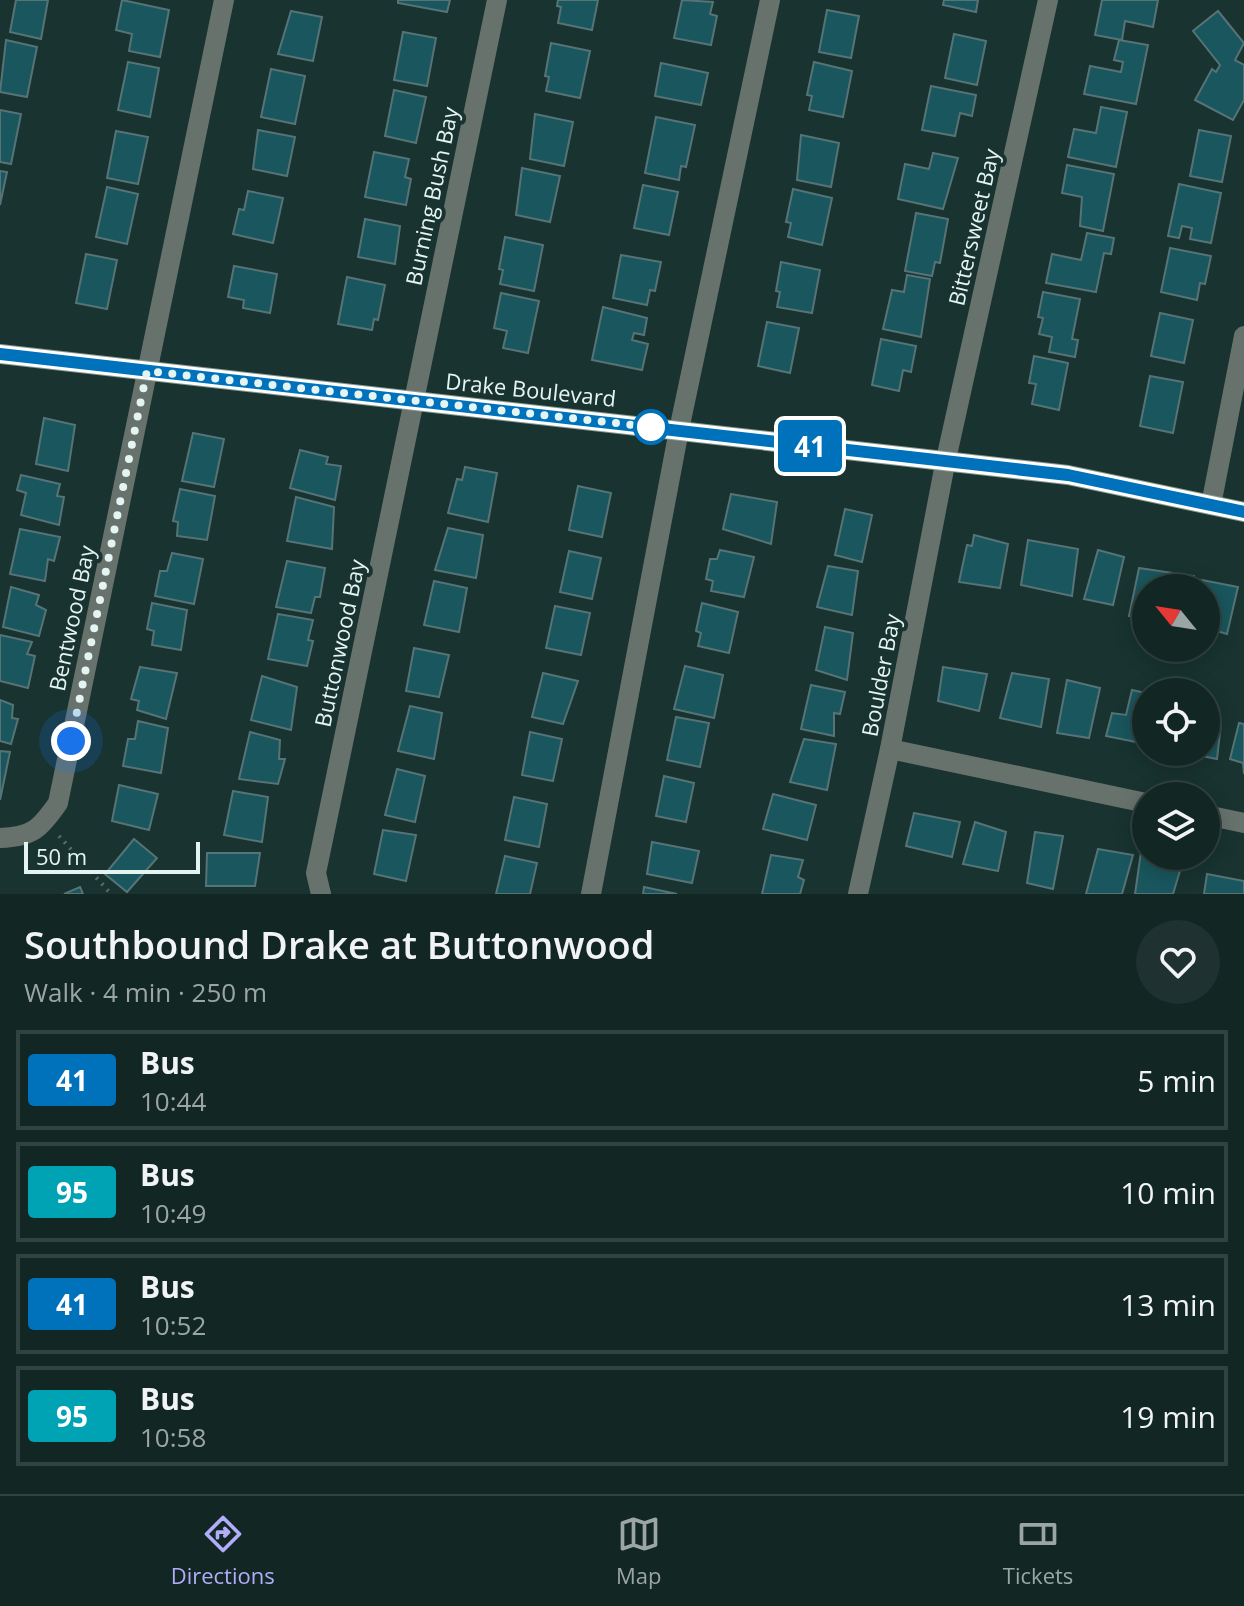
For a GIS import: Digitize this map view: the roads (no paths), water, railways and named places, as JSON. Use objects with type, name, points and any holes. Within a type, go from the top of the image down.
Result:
[{"type":"street","points":[[147,371],[224,0]]},
{"type":"street","name":"Burning Bush Bay","points":[[413,401],[497,0]]},
{"type":"street","points":[[591,894],[679,430],[770,0]]},
{"type":"street","name":"Bittersweet Bay","points":[[945,464],[1048,0]]},
{"type":"street","points":[[1211,505],[1244,336]]},
{"type":"street","name":"Drake Boulevard","points":[[0,354],[679,430],[945,464],[1068,475],[1244,512]]},
{"type":"street","name":"Bentwood Bay","points":[[0,838],[25,837],[46,821],[58,803],[147,371]]},
{"type":"street","name":"Buttonwood Bay","points":[[321,894],[316,873],[413,401]]},
{"type":"street","name":"Boulder Bay","points":[[858,894],[890,749],[945,464]]},
{"type":"street","points":[[890,749],[1132,800]]},
{"type":"street","points":[[1220,818],[1244,823]]}]
